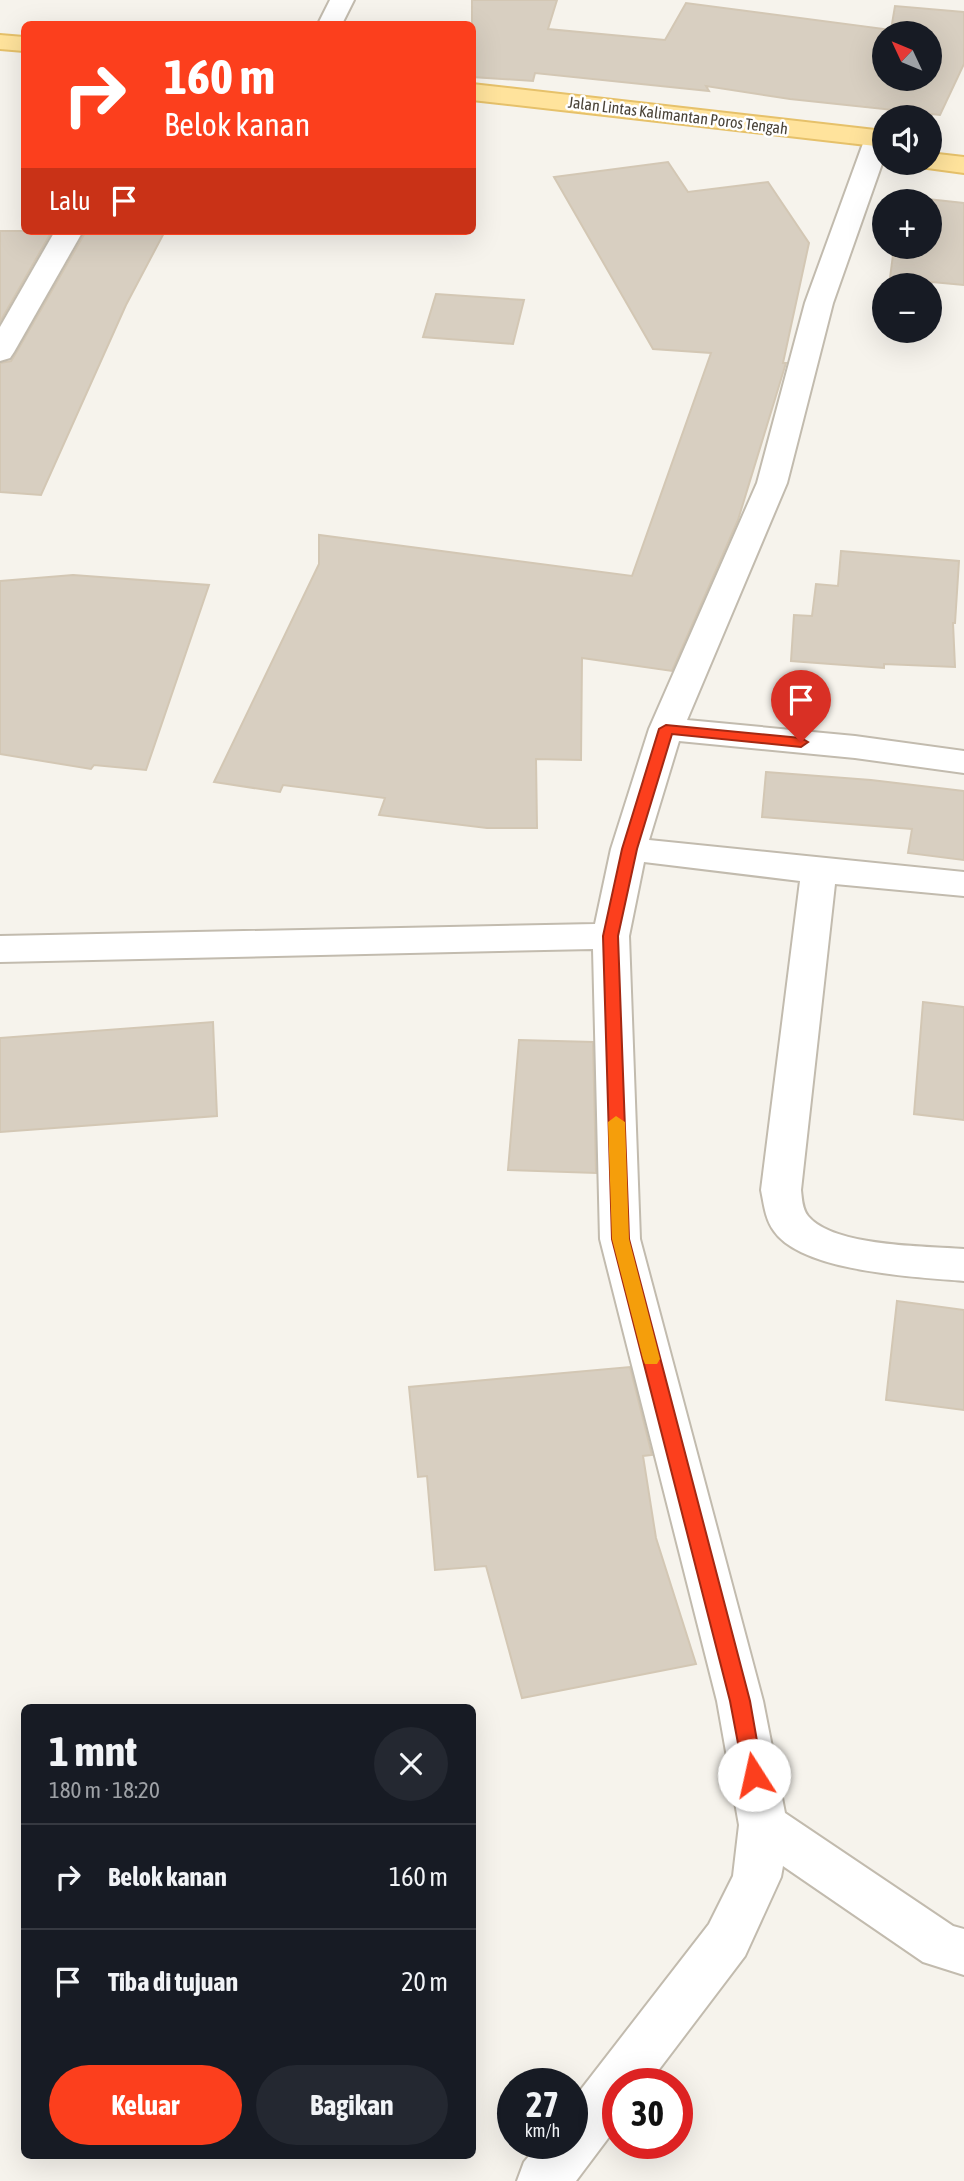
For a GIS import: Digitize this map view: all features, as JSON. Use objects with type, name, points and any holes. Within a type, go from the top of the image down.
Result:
[{"type":"main road","points":[[0,41],[21,44]]},
{"type":"main road","points":[[0,56],[21,59]]},
{"type":"main road","name":"Jalan Lintas Kalimantan Poros Tengah","points":[[476,93],[872,146]]},
{"type":"main road","name":"Jalan Lintas Kalimantan Poros Tengah","points":[[476,112],[872,146]]},
{"type":"main road","points":[[942,145],[964,148]]},
{"type":"main road","points":[[942,162],[964,165]]},
{"type":"street","points":[[332,21],[342,0]]},
{"type":"street","points":[[588,2122],[727,1940],[757,1877],[763,1825],[740,1701],[620,1239],[611,936],[629,849],[666,729],[772,483],[819,303],[872,165]]},
{"type":"street","points":[[0,352],[67,235]]},
{"type":"street","points":[[666,729],[856,747],[964,762]]},
{"type":"street","points":[[629,849],[819,871],[964,884]]},
{"type":"street","points":[[819,871],[781,1190],[789,1221],[812,1242],[866,1255],[964,1265]]},
{"type":"street","points":[[0,949],[611,936]]},
{"type":"street","points":[[763,1825],[941,1946],[964,1951]]},
{"type":"street","points":[[543,2181],[560,2159]]},
{"type":"building","points":[[472,0],[557,0],[548,29],[665,40],[686,3],[872,27],[872,91],[942,91],[942,21],[892,21],[895,6],[964,12],[964,64],[942,111],[942,105],[872,105],[872,108],[706,86],[709,91],[535,73],[533,81],[476,77],[476,21],[472,21]]},
{"type":"building","points":[[668,162],[688,192],[768,182],[809,243],[783,363],[786,363],[738,520],[672,671],[582,658],[581,760],[536,759],[537,828],[487,828],[379,815],[385,798],[283,785],[280,792],[214,782],[319,564],[319,535],[632,576],[711,353],[653,349],[554,177]]},
{"type":"building","points":[[942,201],[964,203],[964,285],[942,283],[942,273],[891,273],[892,259],[942,259]]},
{"type":"building","points":[[0,231],[21,231],[21,235],[50,235],[0,322]]},
{"type":"building","points":[[84,235],[163,235],[126,305],[41,495],[0,492],[0,363],[11,361]]},
{"type":"building","points":[[436,294],[524,300],[513,344],[423,337]]},
{"type":"building","points":[[841,551],[959,561],[953,623],[955,667],[884,664],[884,668],[791,661],[794,615],[812,616],[816,584],[838,586]]},
{"type":"building","points":[[73,575],[209,585],[146,770],[94,765],[91,769],[0,754],[0,581]]},
{"type":"building","points":[[766,772],[964,791],[964,860],[908,853],[912,829],[762,817]]},
{"type":"building","points":[[923,1002],[964,1007],[964,1120],[914,1114]]},
{"type":"building","points":[[213,1022],[217,1116],[0,1132],[0,1038]]},
{"type":"building","points":[[519,1040],[593,1042],[596,1173],[508,1170]]},
{"type":"building","points":[[897,1301],[964,1310],[964,1410],[886,1400]]},
{"type":"building","points":[[630,1367],[652,1455],[643,1456],[656,1538],[696,1664],[522,1698],[486,1566],[435,1570],[427,1476],[418,1477],[409,1387]]},
{"type":"slow traffic","points":[[616,1122],[620,1239],[651,1359]]},
{"type":"route","points":[[754,1775],[740,1701],[620,1239],[611,936],[629,849],[666,729],[801,742]]}]
